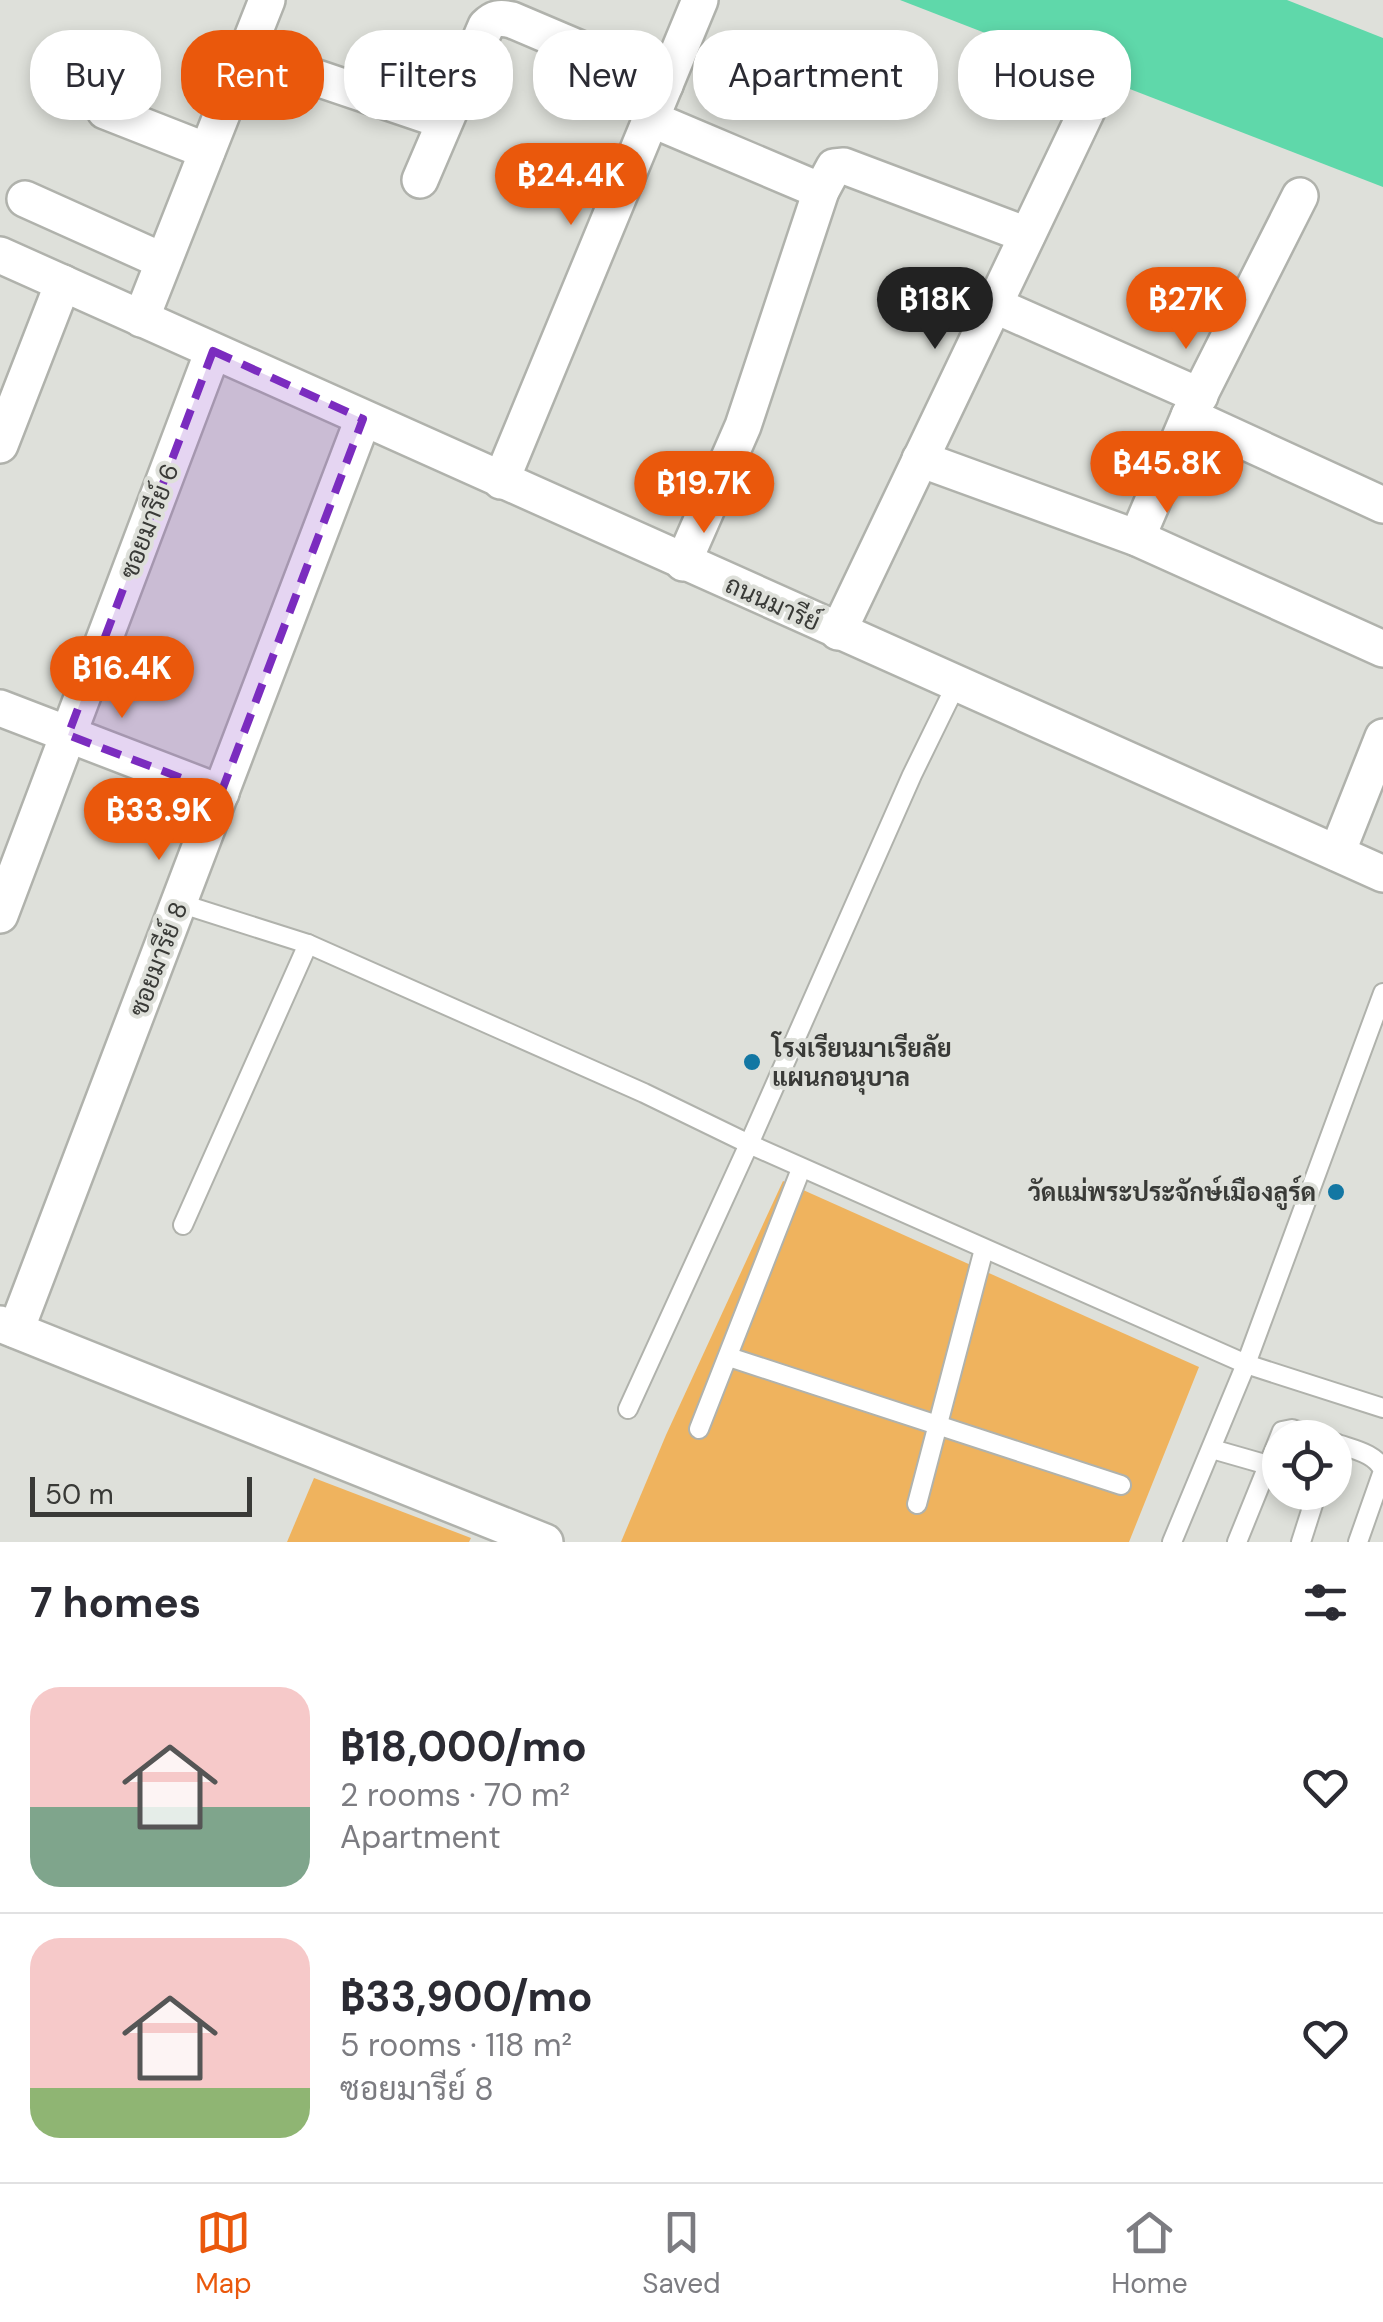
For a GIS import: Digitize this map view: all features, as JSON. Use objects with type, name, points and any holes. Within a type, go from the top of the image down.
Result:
[{"type":"street","points":[[255,30],[267,0]]},
{"type":"street","points":[[673,66],[700,0]]},
{"type":"street","points":[[420,180],[486,26],[501,17],[533,30]]},
{"type":"street","points":[[324,80],[444,121]]},
{"type":"street","points":[[127,120],[207,151]]},
{"type":"street","points":[[141,319],[219,120]]},
{"type":"street","points":[[501,480],[650,120],[821,191]]},
{"type":"street","points":[[838,632],[1082,120]]},
{"type":"street","points":[[683,562],[744,426],[821,191],[834,167],[844,166],[1027,235]]},
{"type":"street","points":[[1136,538],[1195,406],[1300,196]]},
{"type":"street","points":[[25,198],[164,261]]},
{"type":"street","name":"ถนนมารีย์","points":[[0,255],[1383,874]]},
{"type":"street","points":[[0,445],[62,284]]},
{"type":"street","points":[[994,304],[1383,505]]},
{"type":"street","name":"ซอยมารีย์ 6","points":[[0,914],[214,351]]},
{"type":"street","name":"ซอยมารีย์ 8","points":[[8,1327],[179,903],[363,418]]},
{"type":"street","points":[[920,459],[1136,538],[1383,649]]},
{"type":"street","points":[[0,708],[220,793]]},
{"type":"street","points":[[1336,853],[1383,737]]},
{"type":"street","points":[[8,1327],[498,1533],[545,1542]]},
{"type":"lane","points":[[628,1409],[904,792],[956,686]]},
{"type":"lane","points":[[179,903],[308,944],[1246,1364],[1383,1408]]},
{"type":"lane","points":[[183,1225],[308,944]]},
{"type":"lane","points":[[1175,1541],[1246,1364],[1383,992]]},
{"type":"lane","points":[[699,1429],[801,1168]]},
{"type":"lane","points":[[916,1504],[984,1249]]},
{"type":"lane","points":[[729,1357],[1120,1485]]},
{"type":"lane","points":[[1212,1449],[1262,1463]]},
{"type":"lane","points":[[1352,1449],[1373,1457],[1381,1463],[1382,1471],[1358,1542]]},
{"type":"lane","points":[[1237,1542],[1262,1480]]},
{"type":"lane","points":[[1301,1542],[1311,1510]]},
{"type":"highlighted area","points":[[213,351],[363,419],[221,793],[68,735]]},
{"type":"shaded area","points":[[900,0],[1287,0],[1383,38],[1383,187],[1131,89],[1131,30],[977,30]]},
{"type":"shaded area","points":[[783,1181],[1199,1367],[1129,1542],[621,1542]]},
{"type":"shaded area","points":[[314,1478],[471,1538],[469,1542],[287,1542]]},
{"type":"place","name":"โรงเรียนมาเรียลัย แผนกอนุบาล","points":[[752,1062]]},
{"type":"place","name":"วัดแม่พระประจักษ์เมืองลูร์ด","points":[[1336,1192]]}]
